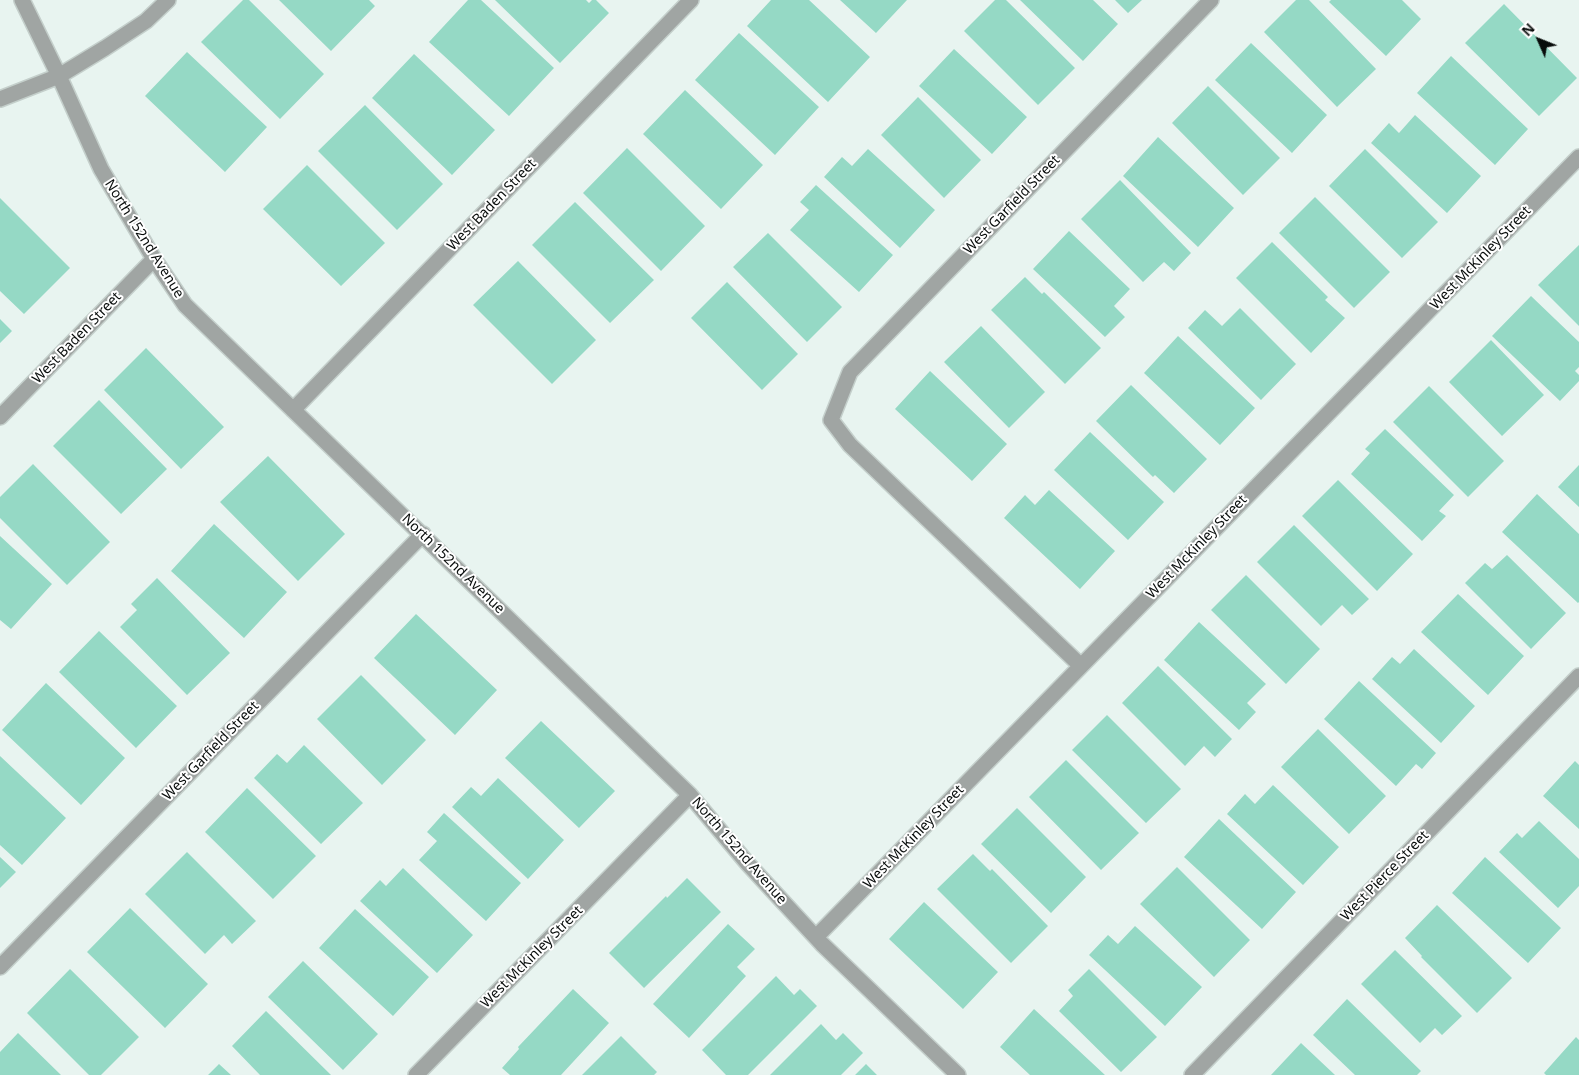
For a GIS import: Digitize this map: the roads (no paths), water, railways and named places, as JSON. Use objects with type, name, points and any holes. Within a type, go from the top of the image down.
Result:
[{"type":"street","name":"North 152nd Avenue","points":[[22,0],[101,169],[154,259],[185,305],[690,795],[748,864],[816,937],[958,1075]]},
{"type":"street","points":[[0,99],[59,76],[146,21],[168,0]]},
{"type":"street","name":"West Baden Street","points":[[293,410],[691,0]]},
{"type":"street","name":"West Garfield Street","points":[[1081,666],[850,445],[831,420],[850,372],[1211,0]]},
{"type":"street","name":"West McKinley Street","points":[[816,937],[1579,157]]},
{"type":"street","name":"West Baden Street","points":[[0,417],[154,259]]},
{"type":"street","name":"West Garfield Street","points":[[0,967],[423,534]]},
{"type":"street","name":"West Pierce Street","points":[[1192,1075],[1579,676]]},
{"type":"street","name":"West McKinley Street","points":[[424,1072],[690,795]]}]
